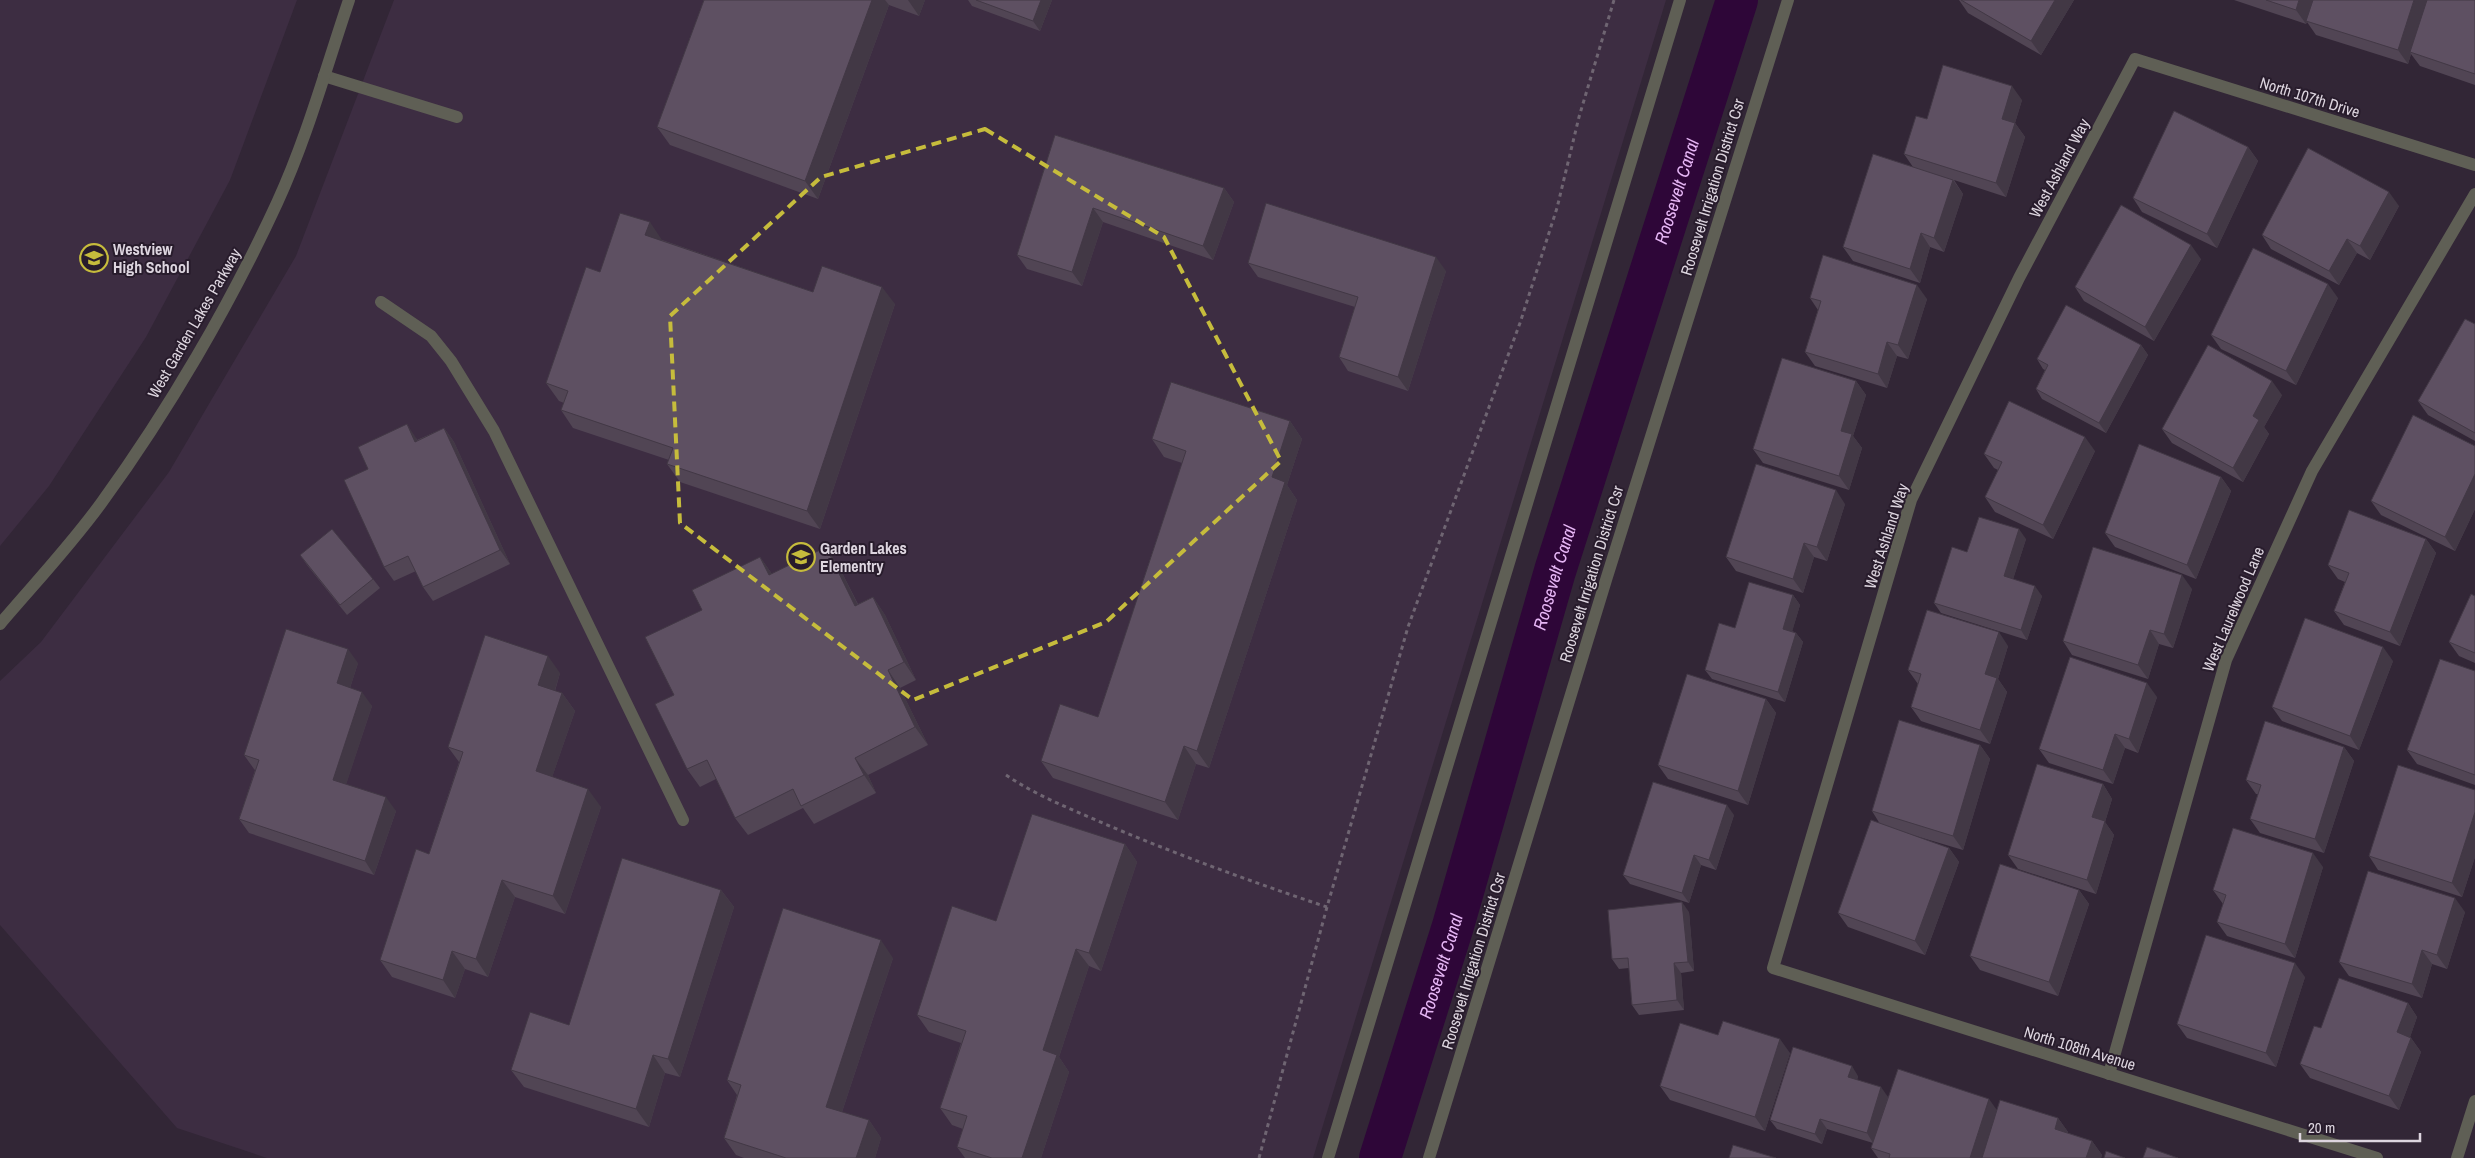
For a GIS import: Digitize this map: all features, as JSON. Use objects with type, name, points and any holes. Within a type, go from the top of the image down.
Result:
[{"type":"street","name":"West Garden Lakes Parkway","points":[[0,624],[101,504],[147,436],[186,373],[248,263],[278,201],[324,76],[349,0]]},
{"type":"street","points":[[1328,1158],[1680,0]]},
{"type":"street","name":"Roosevelt Irrigation District Csr","points":[[1429,1158],[1606,580],[1788,0]]},
{"type":"street","name":"North 107th Drive","points":[[2135,59],[2475,165]]},
{"type":"street","name":"West Ashland Way","points":[[1773,968],[1911,500],[2019,278],[2135,59]]},
{"type":"street","points":[[324,76],[458,117]]},
{"type":"street","name":"West Laurelwood Lane","points":[[2109,1074],[2226,660],[2312,471],[2475,194]]},
{"type":"street","points":[[381,302],[431,336],[451,361],[494,431],[683,820]]},
{"type":"street","name":"North 108th Avenue","points":[[1773,968],[2377,1158]]},
{"type":"street","points":[[2457,1158],[2475,1101]]},
{"type":"path","points":[[1259,1158],[1327,908],[1408,627],[1520,323],[1557,208],[1579,117],[1614,0]]},
{"type":"path","points":[[1006,774],[1030,792],[1074,811],[1275,890],[1327,908]]},
{"type":"highlighted area","points":[[985,129],[1164,237],[1281,461],[1106,622],[913,700],[680,523],[670,316],[821,177]]},
{"type":"shaded area","name":"Westview High School","points":[[0,0],[297,0],[230,180],[146,337],[49,486],[0,546]]},
{"type":"shaded area","name":"Garden Lakes Elementry","points":[[394,0],[1666,0],[1313,1158],[267,1158],[177,1128],[0,925],[0,681],[41,642],[169,472],[296,256]]},
{"type":"building","points":[[704,0],[872,0],[805,181],[657,127]]},
{"type":"building","points":[[976,0],[1041,0],[1033,21]]},
{"type":"building","points":[[1961,0],[2055,0],[2031,41]]},
{"type":"building","points":[[2266,0],[2299,0],[2296,10]]},
{"type":"building","points":[[2313,0],[2414,0],[2398,50],[2306,21]]},
{"type":"building","points":[[2427,0],[2475,0],[2475,74],[2410,52]]},
{"type":"building","points":[[1943,65],[2012,86],[2002,119],[2015,123],[1996,183],[1904,154],[1916,116],[1927,119]]},
{"type":"building","points":[[2174,111],[2248,147],[2207,234],[2133,198]]},
{"type":"building","points":[[1055,135],[1224,188],[1203,246],[1093,208],[1072,272],[1017,255]]},
{"type":"building","points":[[2308,148],[2389,192],[2360,246],[2347,239],[2329,271],[2262,235]]},
{"type":"building","points":[[1873,154],[1953,180],[1934,238],[1921,233],[1910,269],[1843,247]]},
{"type":"building","points":[[1266,203],[1436,257],[1398,377],[1339,357],[1358,297],[1248,263]]},
{"type":"building","points":[[2121,205],[2191,245],[2145,327],[2075,287]]},
{"type":"building","points":[[620,213],[650,222],[645,235],[813,292],[822,266],[882,287],[807,511],[667,464],[673,448],[561,410],[568,391],[546,383],[586,267],[600,272]]},
{"type":"building","points":[[2253,248],[2328,284],[2286,371],[2211,335]]},
{"type":"building","points":[[1823,255],[1917,285],[1898,345],[1887,342],[1878,374],[1805,352],[1821,301],[1810,298]]},
{"type":"building","points":[[2066,305],[2141,345],[2099,423],[2036,389],[2048,365],[2037,359]]},
{"type":"building","points":[[2465,319],[2475,324],[2475,433],[2418,401]]},
{"type":"building","points":[[2208,345],[2272,381],[2253,416],[2259,420],[2233,468],[2162,429]]},
{"type":"building","points":[[1782,358],[1856,381],[1841,431],[1852,434],[1839,476],[1753,449]]},
{"type":"building","points":[[1171,382],[1290,421],[1272,477],[1285,482],[1197,751],[1184,746],[1165,802],[1041,761],[1060,704],[1098,717],[1186,451],[1152,439]]},
{"type":"building","points":[[2009,401],[2085,437],[2043,525],[1985,497],[2002,462],[1984,454]]},
{"type":"building","points":[[2413,415],[2475,446],[2475,474],[2445,537],[2371,501]]},
{"type":"building","points":[[407,424],[415,442],[444,428],[500,550],[423,587],[408,556],[384,567],[344,480],[368,469],[358,447]]},
{"type":"building","points":[[2139,444],[2221,477],[2187,565],[2105,533]]},
{"type":"building","points":[[1756,464],[1836,490],[1817,547],[1804,543],[1793,579],[1726,557]]},
{"type":"building","points":[[2349,510],[2426,539],[2390,632],[2334,611],[2349,573],[2328,565]]},
{"type":"building","points":[[1979,517],[2019,529],[2004,576],[2035,586],[2021,630],[1934,603],[1952,547],[1967,552]]},
{"type":"building","points":[[332,529],[373,579],[340,605],[300,555]]},
{"type":"building","points":[[826,547],[855,606],[873,597],[904,662],[888,670],[915,727],[855,758],[864,775],[801,806],[793,789],[735,818],[707,760],[687,769],[655,704],[674,695],[645,637],[702,610],[692,590],[760,557],[769,575]]},
{"type":"building","points":[[2093,547],[2182,575],[2164,634],[2150,630],[2138,665],[2063,641]]},
{"type":"building","points":[[1749,582],[1793,595],[1783,629],[1796,633],[1778,692],[1705,670],[1719,623],[1735,628]]},
{"type":"building","points":[[2471,594],[2475,596],[2475,653],[2449,642]]},
{"type":"building","points":[[1927,610],[1999,632],[1985,674],[1997,678],[1980,730],[1911,707],[1921,674],[1908,670]]},
{"type":"building","points":[[2305,618],[2383,647],[2350,736],[2272,707]]},
{"type":"building","points":[[286,629],[348,649],[337,683],[362,692],[333,780],[386,797],[365,861],[239,819],[259,760],[244,755]]},
{"type":"building","points":[[485,635],[548,656],[538,685],[562,693],[536,771],[588,789],[553,896],[502,880],[476,959],[452,951],[443,980],[380,960],[416,849],[429,854],[463,752],[448,747]]},
{"type":"building","points":[[2070,657],[2147,683],[2129,739],[2115,734],[2103,770],[2039,749]]},
{"type":"building","points":[[2440,659],[2475,671],[2475,775],[2407,750]]},
{"type":"building","points":[[1687,674],[1766,699],[1738,791],[1658,765]]},
{"type":"building","points":[[1899,720],[1980,745],[1953,836],[1872,811]]},
{"type":"building","points":[[2265,721],[2344,747],[2315,839],[2250,819],[2261,785],[2246,780]]},
{"type":"building","points":[[2037,764],[2103,784],[2092,817],[2105,821],[2087,880],[2008,855]]},
{"type":"building","points":[[2398,765],[2475,790],[2475,812],[2452,883],[2369,856]]},
{"type":"building","points":[[1653,782],[1727,805],[1709,860],[1694,855],[1682,893],[1623,875]]},
{"type":"building","points":[[1032,814],[1125,844],[1089,953],[1076,949],[1043,1050],[1057,1055],[1022,1158],[992,1158],[957,1147],[967,1116],[940,1108],[966,1031],[917,1015],[952,906],[996,921]]},
{"type":"building","points":[[1871,820],[1949,848],[1915,941],[1838,913]]},
{"type":"building","points":[[2233,828],[2313,853],[2285,944],[2217,922],[2226,895],[2213,890]]},
{"type":"building","points":[[622,858],[721,890],[668,1059],[653,1055],[636,1109],[511,1070],[530,1012],[569,1025]]},
{"type":"building","points":[[2000,864],[2079,890],[2049,982],[1970,956]]},
{"type":"building","points":[[2368,871],[2455,898],[2437,955],[2422,950],[2412,984],[2339,962]]},
{"type":"building","points":[[1682,902],[1688,962],[1674,963],[1677,1000],[1632,1005],[1628,958],[1612,959],[1608,910]]},
{"type":"building","points":[[783,908],[881,940],[826,1107],[869,1120],[856,1158],[786,1158],[724,1138],[741,1085],[727,1080]]},
{"type":"building","points":[[2206,935],[2295,963],[2266,1053],[2177,1024]]},
{"type":"building","points":[[2339,978],[2408,1003],[2397,1032],[2411,1038],[2389,1096],[2300,1064],[2314,1026],[2321,1028]]},
{"type":"building","points":[[1723,1021],[1780,1039],[1755,1117],[1660,1086],[1680,1023],[1718,1035]]},
{"type":"building","points":[[1793,1047],[1852,1066],[1848,1077],[1881,1087],[1867,1133],[1820,1119],[1815,1134],[1770,1120]]},
{"type":"building","points":[[1898,1069],[1989,1099],[1970,1158],[1889,1158],[1890,1154],[1871,1148]]},
{"type":"building","points":[[2000,1100],[2058,1118],[2055,1129],[2092,1141],[2086,1158],[1982,1158]]},
{"type":"building","points":[[1733,1145],[1776,1158],[1729,1158]]},
{"type":"building","points":[[2147,1147],[2178,1158],[2143,1158]]},
{"type":"building","points":[[2106,1151],[2125,1158],[2104,1158]]},
{"type":"waterway","name":"Roosevelt Canal","points":[[1380,1158],[1453,926],[1555,571],[1737,0]]},
{"type":"place","name":"Westview High School","points":[[94,258]]},
{"type":"place","name":"Garden Lakes Elementry","points":[[801,557]]}]
